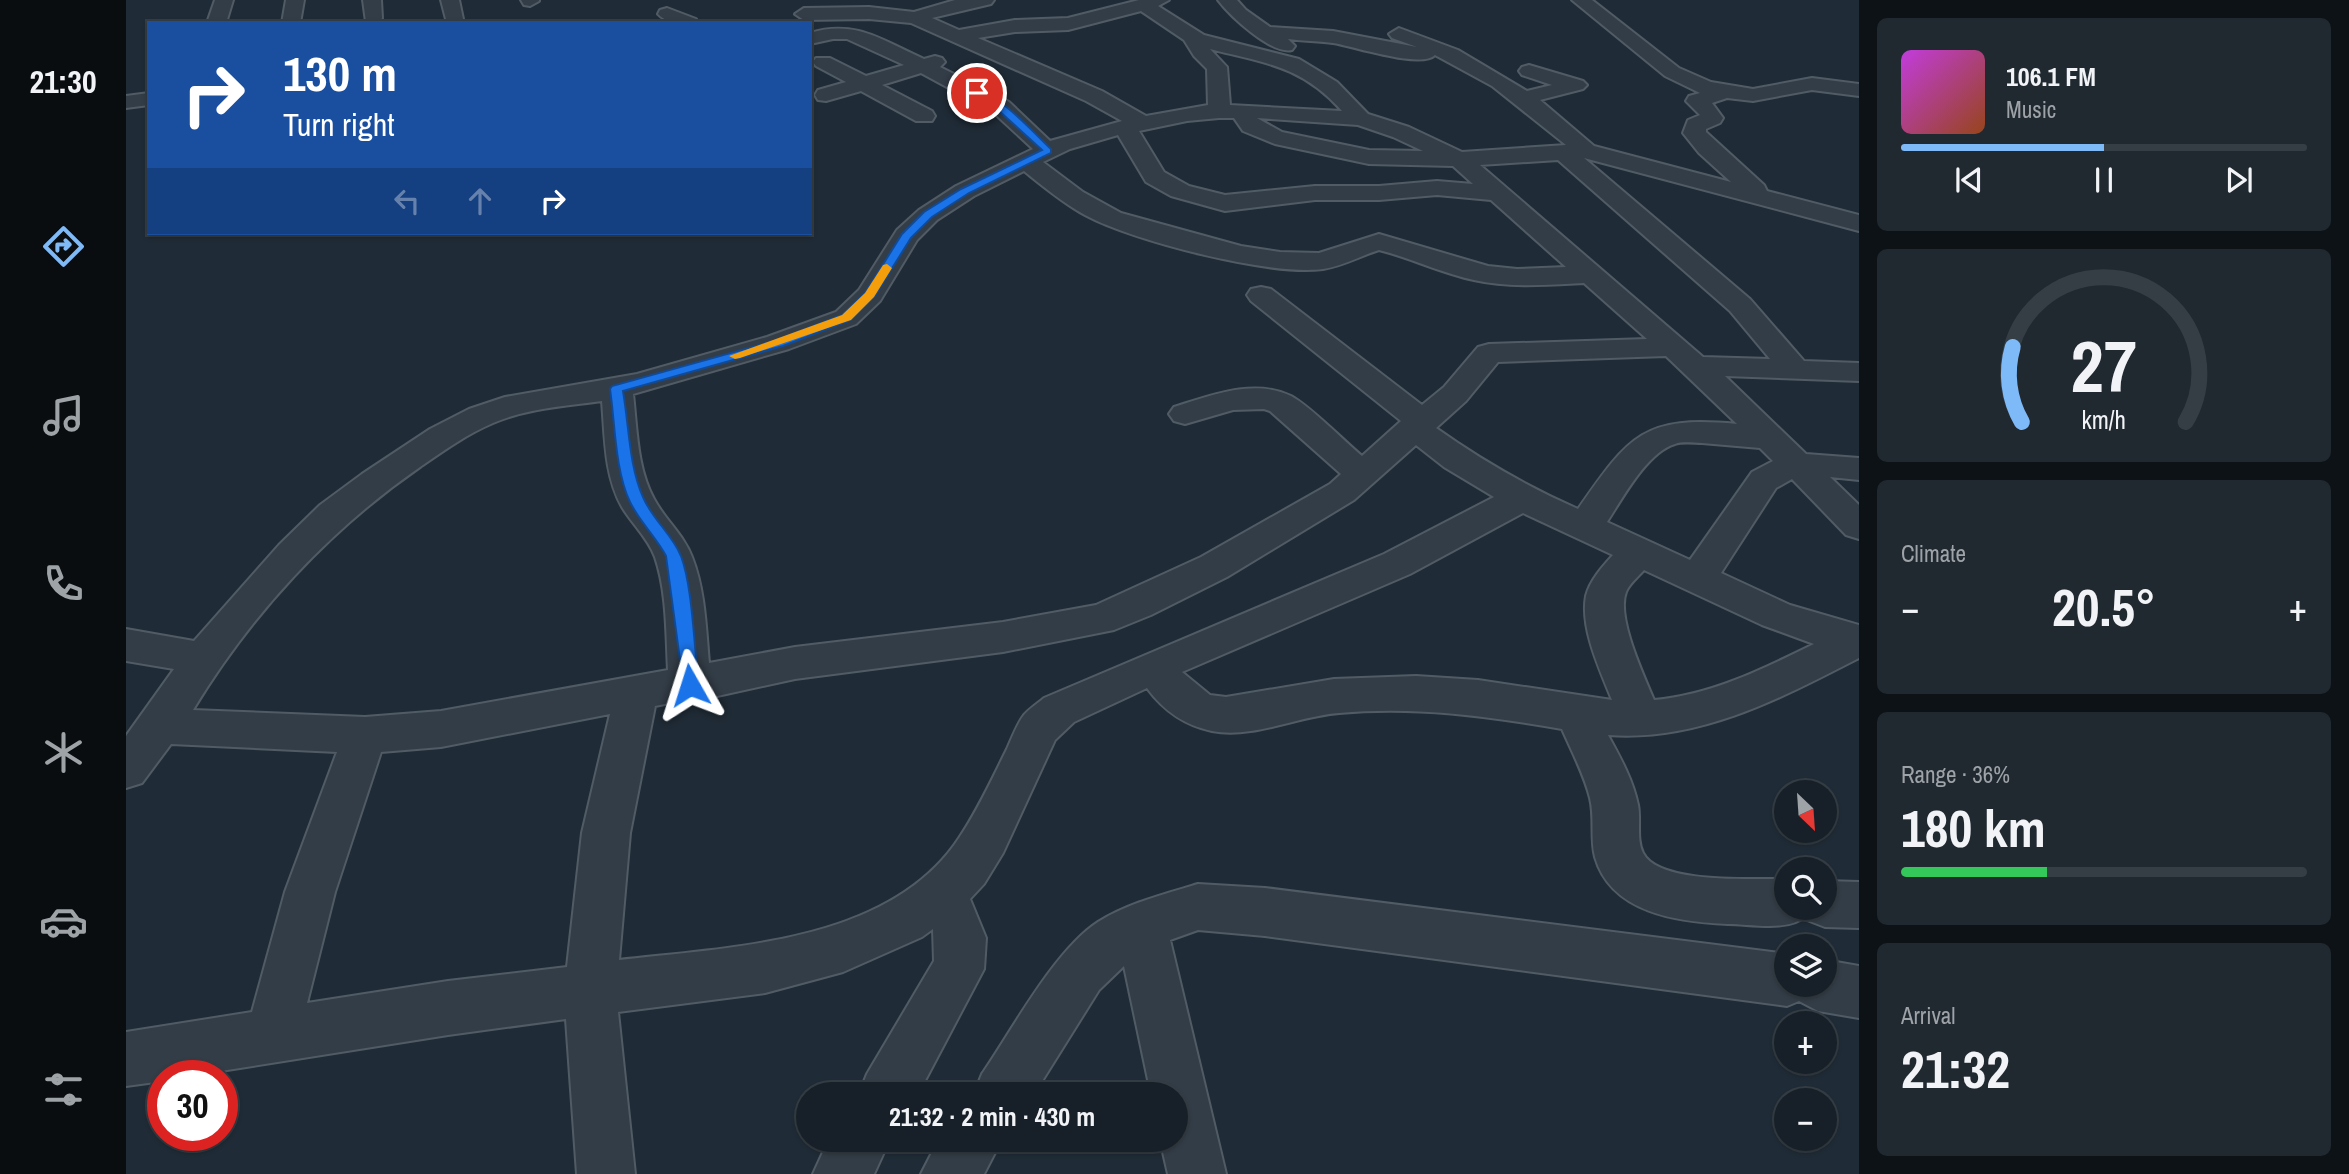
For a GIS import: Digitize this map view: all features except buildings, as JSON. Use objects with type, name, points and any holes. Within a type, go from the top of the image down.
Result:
[{"type":"street","points":[[217,21],[224,0]]},
{"type":"street","points":[[291,21],[295,0]]},
{"type":"street","points":[[450,0],[454,19]]},
{"type":"street","points":[[920,20],[946,7],[985,0]]},
{"type":"street","points":[[1227,0],[1239,14],[1291,53],[1289,62]]},
{"type":"street","points":[[1581,0],[1672,72],[1688,81],[1723,92],[1767,94],[1812,84],[1859,90]]},
{"type":"street","points":[[957,36],[1015,26],[1068,24],[1152,3],[1217,67],[1230,111],[1259,132],[1322,148],[1393,159],[1459,159],[1574,151],[1859,223]]},
{"type":"street","points":[[804,14],[869,13],[920,20],[1096,17]]},
{"type":"street","points":[[667,14],[684,21]]},
{"type":"street","points":[[920,20],[1094,96],[1134,125],[1145,164],[1165,184],[1207,200],[1225,203],[1315,193],[1379,193],[1437,188],[1499,193]]},
{"type":"street","points":[[1289,62],[1378,47],[1404,27],[1455,55],[1524,98],[1574,151],[1740,304],[1795,370]]},
{"type":"street","points":[[1152,31],[1185,33],[1289,62],[1314,75],[1338,93],[1360,119]]},
{"type":"street","points":[[1266,32],[1333,37],[1409,53],[1455,55]]},
{"type":"street","points":[[812,38],[831,33],[850,33],[923,66],[1000,107],[1037,156],[1076,199],[1105,215],[1180,239],[1259,257],[1296,261],[1335,259],[1368,243],[1379,242],[1474,272],[1532,278],[1589,274]]},
{"type":"street","points":[[826,96],[984,47]]},
{"type":"street","points":[[1006,57],[1035,49]]},
{"type":"street","points":[[822,62],[923,116]]},
{"type":"street","points":[[1524,98],[1576,85],[1529,71]]},
{"type":"street","points":[[1723,92],[1697,101],[1712,118],[1696,125],[1694,132],[1707,148],[1763,197]]},
{"type":"street","points":[[126,102],[147,99]]},
{"type":"street","points":[[126,769],[160,726],[203,658],[292,554],[333,514],[374,482],[442,436],[481,416],[516,404],[617,389],[778,343],[846,318],[870,295],[906,236],[928,215],[965,191],[1037,156],[1096,133],[1230,111],[1360,119],[1401,132],[1459,159],[1684,356],[1859,526]]},
{"type":"street","points":[[1261,295],[1456,458],[1522,498],[1776,615],[1858,640]]},
{"type":"street","points":[[160,726],[365,735],[441,729],[690,685],[796,663],[1003,637],[1100,619],[1137,605],[1214,567],[1342,492],[1455,394],[1489,353],[1510,350],[1684,356],[1795,370],[1859,372]]},
{"type":"street","points":[[617,389],[630,484],[637,502],[663,536],[673,556],[690,685]]},
{"type":"street","points":[[1185,414],[1259,396],[1271,399],[1281,404],[1363,475]]},
{"type":"street","points":[[1585,527],[1640,451],[1654,440],[1668,434],[1682,433],[1769,438]]},
{"type":"street","points":[[1697,579],[1764,480],[1779,469],[1796,464],[1859,469]]},
{"type":"street","points":[[126,1059],[448,1008],[765,968],[843,947],[904,920],[941,895],[967,868],[986,838],[1039,728],[1059,710],[1397,564],[1522,498]]},
{"type":"street","points":[[1639,552],[1605,596],[1608,621],[1625,682],[1641,719]]},
{"type":"street","points":[[1154,667],[1180,699],[1195,710],[1219,715],[1333,697],[1403,692],[1496,700],[1617,719],[1641,719],[1664,717],[1714,705],[1788,674],[1858,640]]},
{"type":"street","points":[[126,645],[203,658]]},
{"type":"street","points":[[606,1174],[590,992],[606,833],[636,695]]},
{"type":"street","points":[[1577,714],[1612,794],[1618,818],[1619,859],[1629,876],[1647,889],[1672,896],[1774,901]]},
{"type":"street","points":[[272,1036],[310,892],[365,735]]},
{"type":"street","points":[[894,1082],[958,968],[963,949],[961,935],[941,895]]},
{"type":"street","points":[[1837,904],[1859,905]]},
{"type":"street","points":[[1010,1082],[1081,972],[1115,940],[1141,926],[1198,907],[1265,912],[1774,978]]},
{"type":"street","points":[[1141,926],[1197,1174]]},
{"type":"street","points":[[1837,988],[1859,992]]},
{"type":"street","points":[[842,1174],[854,1152]]},
{"type":"street","points":[[950,1174],[964,1152]]},
{"type":"slow traffic","points":[[735,356],[846,318],[870,295],[887,268]]},
{"type":"route","points":[[690,685],[673,556],[663,536],[637,502],[630,484],[617,389],[778,343],[846,318],[870,295],[906,236],[928,215],[965,191],[1048,151],[1000,107],[977,93]]}]
